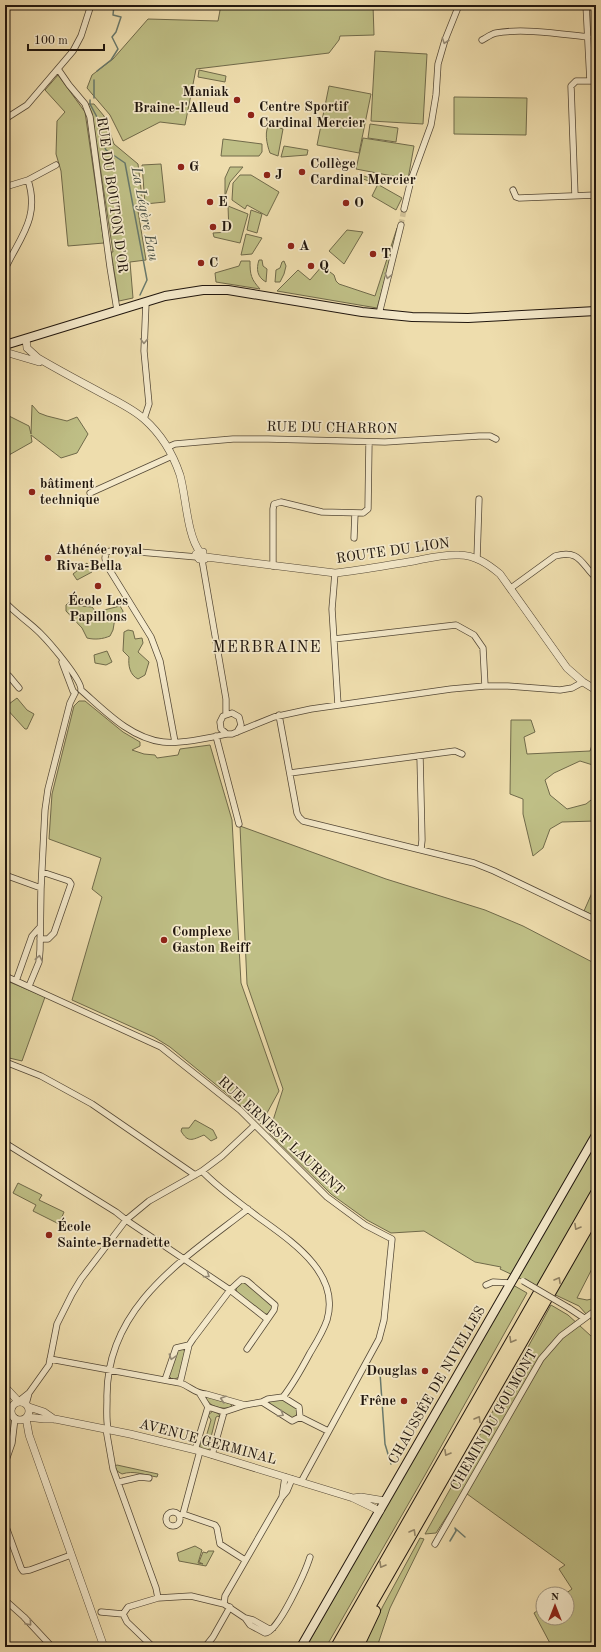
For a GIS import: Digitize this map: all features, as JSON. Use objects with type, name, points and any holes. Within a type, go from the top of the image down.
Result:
[{"type":"highway","points":[[336,1647],[596,1193]]},
{"type":"highway","points":[[347,1647],[596,1213]]},
{"type":"highway","points":[[358,1647],[388,1585],[394,1566]]},
{"type":"main road","points":[[5,345],[146,302],[187,291],[211,289],[228,290],[379,314],[431,318],[468,318],[596,311]]},
{"type":"main road","name":"CHAUSSÉE DE NIVELLES","points":[[300,1647],[596,1135]]},
{"type":"street","points":[[5,119],[27,105],[73,51],[91,5]]},
{"type":"street","points":[[404,209],[411,180],[431,125],[436,95],[438,64],[445,40],[459,5]]},
{"type":"street","points":[[575,196],[571,86],[576,81],[593,81],[586,5]]},
{"type":"street","points":[[482,40],[494,33],[508,32],[555,33],[588,37]]},
{"type":"street","name":"RUE DU BOUTON D'OR","points":[[58,69],[85,104],[90,117],[117,310]]},
{"type":"street","points":[[5,187],[28,180],[56,165]]},
{"type":"street","points":[[5,269],[28,225],[31,209],[30,186],[28,180]]},
{"type":"street","points":[[513,190],[516,197],[519,198],[596,195]]},
{"type":"street","points":[[379,314],[401,224]]},
{"type":"street","points":[[144,419],[149,404],[144,351],[146,302]]},
{"type":"street","points":[[26,339],[27,348],[38,358],[126,406],[144,419],[168,448],[180,476],[193,538],[201,556],[229,713]]},
{"type":"street","points":[[15,342],[18,355]]},
{"type":"street","points":[[5,352],[54,368]]},
{"type":"street","name":"RUE DU CHARRON","points":[[168,448],[175,444],[234,439],[268,438],[369,442],[479,436],[490,436],[496,438]]},
{"type":"street","points":[[274,566],[274,504],[282,502],[322,512],[363,513],[368,509],[369,442]]},
{"type":"street","points":[[90,493],[172,456]]},
{"type":"street","points":[[477,559],[479,499]]},
{"type":"street","points":[[354,538],[355,513]]},
{"type":"street","points":[[175,742],[160,661],[151,637],[106,564],[105,558],[106,552],[116,550],[201,556]]},
{"type":"street","name":"ROUTE DU LION","points":[[201,556],[335,573],[356,571],[444,555],[460,554],[477,559],[489,565],[500,574],[567,668],[583,682],[596,690]]},
{"type":"street","points":[[511,588],[555,556],[562,554],[576,556],[596,578]]},
{"type":"street","points":[[335,573],[332,609],[338,705]]},
{"type":"street","points":[[5,602],[41,634],[69,668],[81,690],[117,721],[134,732],[154,740],[175,742],[232,734],[279,715],[298,710],[451,689],[484,686],[560,690],[572,688],[583,682]]},
{"type":"street","points":[[5,609],[15,612]]},
{"type":"street","points":[[334,639],[456,625],[474,635],[483,648],[484,686]]},
{"type":"street","points":[[62,660],[75,693]]},
{"type":"street","points":[[5,674],[9,676],[19,688]]},
{"type":"street","points":[[72,686],[79,684]]},
{"type":"street","points":[[30,986],[38,962],[45,810],[48,789],[70,703],[75,693],[81,690]]},
{"type":"street","points":[[229,713],[239,717],[241,721],[257,724]]},
{"type":"street","points":[[229,713],[221,718],[220,725],[214,736],[239,824]]},
{"type":"street","points":[[279,715],[297,813],[303,821],[474,863],[494,871],[596,920]]},
{"type":"street","points":[[237,732],[240,729],[241,721]]},
{"type":"street","points":[[220,725],[221,729],[227,734]]},
{"type":"street","points":[[290,773],[455,751],[462,754]]},
{"type":"street","points":[[420,756],[421,849]]},
{"type":"street","points":[[40,940],[48,939],[54,933],[71,884],[69,881],[42,872]]},
{"type":"street","points":[[5,875],[41,888]]},
{"type":"street","points":[[16,981],[32,936],[40,927]]},
{"type":"street","name":"RUE ERNEST LAURENT","points":[[5,976],[30,986],[161,1047],[240,1110],[327,1196],[365,1225],[392,1239],[384,1320],[379,1339],[328,1432]]},
{"type":"street","points":[[5,1063],[41,1076],[92,1104],[195,1174]]},
{"type":"street","points":[[23,1404],[29,1393],[45,1373],[50,1359],[57,1324],[72,1294],[81,1279],[126,1220],[149,1201],[202,1171],[222,1156],[255,1125]]},
{"type":"street","points":[[5,1143],[108,1206],[126,1220],[230,1290],[267,1319]]},
{"type":"street","points":[[202,1171],[227,1194],[292,1244],[317,1267],[326,1284],[328,1292],[328,1315],[323,1330],[291,1386],[283,1397]]},
{"type":"street","points":[[158,1598],[156,1588],[111,1463],[107,1389],[109,1369],[118,1339],[133,1311],[149,1291],[184,1259],[248,1209]]},
{"type":"street","points":[[180,1383],[190,1345],[198,1331],[230,1290],[242,1279],[247,1281],[275,1305],[274,1310],[252,1344],[247,1349]]},
{"type":"street","points":[[486,1285],[493,1282],[513,1280],[522,1281],[584,1318]]},
{"type":"street","name":"CHEMIN DU GOUMONT","points":[[435,1544],[541,1360],[561,1336],[596,1310]]},
{"type":"street","points":[[165,1380],[176,1348],[190,1345]]},
{"type":"street","points":[[50,1359],[186,1384],[200,1394],[208,1407],[224,1412],[272,1398],[283,1397],[299,1407],[300,1417]]},
{"type":"street","points":[[5,1389],[29,1411],[22,1418],[5,1463]]},
{"type":"street","points":[[5,1389],[10,1407],[22,1418],[104,1647]]},
{"type":"street","points":[[200,1394],[206,1394],[245,1405]]},
{"type":"street","points":[[262,1402],[292,1421],[300,1417]]},
{"type":"street","points":[[10,1407],[14,1403],[23,1404]]},
{"type":"street","name":"AVENUE GERMINAL","points":[[23,1404],[44,1412],[54,1419]]},
{"type":"street","points":[[208,1407],[181,1515],[215,1525],[220,1544],[245,1560]]},
{"type":"street","points":[[212,1455],[224,1412]]},
{"type":"street","points":[[300,1417],[328,1432],[301,1482]]},
{"type":"street","name":"AVENUE GERMINAL","points":[[22,1418],[54,1419],[110,1430],[197,1451],[353,1498],[380,1511]]},
{"type":"street","points":[[109,1442],[110,1430]]},
{"type":"street","points":[[119,1482],[140,1477],[149,1478]]},
{"type":"street","points":[[282,1497],[285,1477]]},
{"type":"street","points":[[224,1604],[225,1596],[282,1497],[287,1491],[292,1479]]},
{"type":"street","name":"AVENUE GERMINAL","points":[[353,1498],[361,1497],[385,1501]]},
{"type":"street","points":[[5,1524],[23,1570],[30,1570],[71,1555]]},
{"type":"street","points":[[123,1614],[128,1607],[158,1598],[191,1596],[224,1604],[245,1618],[250,1625],[265,1633],[268,1633],[273,1628],[306,1572],[310,1557]]},
{"type":"street","points":[[5,1600],[24,1616],[52,1647]]},
{"type":"street","points":[[205,1647],[213,1637],[230,1607]]},
{"type":"street","points":[[101,1612],[123,1614]]},
{"type":"street","points":[[123,1614],[127,1622],[153,1647]]},
{"type":"green space","points":[[221,5],[373,5],[374,35],[340,36],[339,40],[329,53],[196,69],[185,125],[160,122],[123,141],[110,115],[87,88],[92,75],[113,59],[148,19],[218,21]]},
{"type":"green space","points":[[375,51],[427,54],[423,124],[371,121]]},
{"type":"green space","points":[[199,70],[226,76],[225,82],[198,77]]},
{"type":"green space","points":[[58,75],[85,112],[104,243],[68,246],[61,171],[56,154],[57,121],[65,112],[45,90]]},
{"type":"green space","points":[[329,86],[371,94],[359,153],[317,145]]},
{"type":"green space","points":[[454,97],[527,98],[526,135],[454,134]]},
{"type":"green space","points":[[88,104],[94,104],[104,116],[114,144],[138,164],[142,197],[137,205],[146,260],[130,262],[133,298],[119,301],[92,113]]},
{"type":"green space","points":[[271,123],[276,127],[283,129],[278,156],[270,153],[266,137],[267,129]]},
{"type":"green space","points":[[370,124],[398,128],[396,142],[368,138]]},
{"type":"green space","points":[[363,138],[414,146],[408,179],[356,169]]},
{"type":"green space","points":[[223,139],[262,144],[262,152],[259,156],[221,156]]},
{"type":"green space","points":[[284,146],[308,150],[307,155],[281,157]]},
{"type":"green space","points":[[161,164],[165,202],[145,204],[142,165]]},
{"type":"green space","points":[[230,167],[243,167],[230,182],[225,196],[225,178]]},
{"type":"green space","points":[[240,175],[251,175],[279,192],[267,216],[247,205],[245,209],[232,200],[233,183]]},
{"type":"green space","points":[[361,175],[381,182],[379,185],[402,198],[396,210],[372,196],[378,184],[360,178]]},
{"type":"green space","points":[[228,206],[248,214],[240,243],[214,237],[213,233],[229,232]]},
{"type":"green space","points":[[251,210],[262,214],[257,233],[247,230]]},
{"type":"green space","points":[[397,228],[399,231],[377,308],[277,291],[298,270],[310,280],[322,266],[334,275],[339,284],[375,296]]},
{"type":"green space","points":[[347,230],[363,232],[344,264],[329,251]]},
{"type":"green space","points":[[246,234],[262,238],[252,254],[241,255]]},
{"type":"green space","points":[[259,260],[262,260],[263,266],[267,269],[266,282],[261,278],[258,272]]},
{"type":"green space","points":[[241,261],[250,261],[252,276],[260,289],[216,282],[215,273],[239,266]]},
{"type":"green space","points":[[284,261],[286,266],[284,274],[280,282],[275,282],[276,270],[280,268],[282,262]]},
{"type":"green space","points":[[32,405],[39,413],[47,416],[67,421],[77,417],[88,434],[77,453],[61,458],[31,435],[32,442],[9,455],[5,454],[5,414],[29,426],[31,434]]},
{"type":"green space","points":[[87,563],[92,572],[77,580],[73,574]]},
{"type":"green space","points":[[72,599],[79,606],[92,607],[96,612],[120,606],[123,611],[122,617],[115,618],[113,630],[110,636],[99,639],[87,638],[82,628],[66,611],[66,605]]},
{"type":"green space","points":[[128,630],[133,631],[135,639],[142,638],[143,643],[138,652],[149,662],[145,675],[138,679],[131,673],[129,667],[129,657],[123,651],[124,632]]},
{"type":"green space","points":[[107,651],[112,662],[106,665],[95,663],[94,655]]},
{"type":"green space","points":[[17,698],[27,710],[34,714],[27,729],[25,729],[5,707]]},
{"type":"green space","name":"Complexe Gaston Reiff","points":[[79,701],[85,701],[123,732],[140,742],[140,746],[132,750],[144,754],[155,755],[157,758],[178,755],[180,749],[210,745],[232,820],[241,983],[279,1091],[261,1124],[170,1047],[154,1037],[72,1000],[102,897],[92,889],[101,858],[49,839],[52,794],[74,706]]},
{"type":"green space","points":[[511,720],[531,720],[535,732],[524,737],[527,754],[590,751],[596,734],[596,766],[580,761],[554,773],[545,780],[550,795],[567,809],[586,804],[596,796],[595,821],[562,822],[550,829],[543,848],[533,856],[523,814],[523,799],[510,794]]},
{"type":"green space","points":[[240,826],[386,879],[485,910],[523,926],[596,964],[596,1261],[577,1298],[587,1300],[596,1298],[596,1322],[594,1323],[579,1306],[500,1269],[501,1267],[475,1262],[424,1231],[391,1233],[367,1220],[331,1194],[269,1133],[283,1089],[247,984]]},
{"type":"green space","points":[[595,886],[596,913],[595,916],[584,911]]},
{"type":"green space","points":[[5,980],[45,997],[22,1061],[5,1057]]},
{"type":"green space","points":[[195,1120],[213,1130],[217,1138],[211,1141],[204,1135],[193,1139],[188,1139],[181,1131],[182,1128],[189,1128]]},
{"type":"green space","points":[[18,1183],[42,1195],[39,1200],[64,1212],[59,1224],[33,1211],[36,1205],[13,1193]]},
{"type":"green space","points":[[241,1282],[245,1283],[272,1304],[272,1309],[267,1314],[264,1314],[237,1292],[236,1289]]},
{"type":"green space","points":[[513,1285],[527,1293],[425,1475],[326,1647],[306,1647]]},
{"type":"green space","points":[[551,1305],[568,1315],[591,1336],[596,1333],[596,1647],[552,1647],[541,1626],[575,1626],[575,1586],[570,1586],[559,1569],[565,1565],[463,1491],[436,1533],[425,1534]]},
{"type":"green space","points":[[182,1349],[185,1351],[179,1377],[173,1380],[169,1376],[177,1350]]},
{"type":"green space","points":[[206,1396],[231,1404],[232,1407],[216,1407],[207,1400],[205,1397]]},
{"type":"green space","points":[[282,1398],[297,1408],[298,1412],[295,1417],[291,1418],[269,1403],[271,1400]]},
{"type":"green space","points":[[213,1411],[219,1414],[220,1418],[218,1416],[216,1417],[210,1441],[212,1446],[207,1450],[202,1449],[200,1447],[200,1441],[204,1444],[211,1420],[208,1415]]},
{"type":"green space","points":[[117,1465],[158,1474],[157,1477],[135,1473],[122,1474],[117,1471],[115,1466]]},
{"type":"green space","points":[[420,1538],[424,1539],[390,1608],[377,1647],[363,1647],[383,1606]]},
{"type":"green space","points":[[195,1546],[202,1550],[198,1563],[203,1564],[199,1562],[203,1552],[207,1553],[208,1551],[214,1551],[206,1566],[179,1561],[177,1553]]},
{"type":"waterway","name":"La Légère Eau","points":[[97,71],[111,60],[118,49],[112,37],[116,32],[121,17],[113,15],[114,5]]},
{"type":"waterway","points":[[94,80],[94,98]]},
{"type":"waterway","name":"La Légère Eau","points":[[90,100],[90,104],[98,119],[102,141],[106,150],[125,163],[147,280],[140,295]]},
{"type":"waterway","points":[[380,1373],[385,1444],[391,1464]]},
{"type":"waterway","points":[[450,1541],[456,1531],[455,1528]]},
{"type":"waterway","points":[[456,1529],[465,1537]]},
{"type":"tunnel","points":[[401,225],[404,209]]},
{"type":"place","name":"Maniak Braine-l'Alleud","points":[[237,100]]},
{"type":"place","name":"Centre Sportif Cardinal Mercier","points":[[251,115]]},
{"type":"place","name":"G","points":[[181,167]]},
{"type":"place","name":"Collège Cardinal Mercier","points":[[302,172]]},
{"type":"place","name":"J","points":[[267,175]]},
{"type":"place","name":"E","points":[[210,202]]},
{"type":"place","name":"O","points":[[346,203]]},
{"type":"place","name":"D","points":[[213,227]]},
{"type":"place","name":"A","points":[[291,246]]},
{"type":"place","name":"T","points":[[373,254]]},
{"type":"place","name":"C","points":[[201,263]]},
{"type":"place","name":"Q","points":[[311,266]]},
{"type":"place","name":"bâtiment technique","points":[[32,492]]},
{"type":"place","name":"Athénée royal Riva-Bella","points":[[48,558]]},
{"type":"place","name":"École Les Papillons","points":[[98,586]]},
{"type":"place","name":"Complexe Gaston Reiff","points":[[164,940]]},
{"type":"place","name":"École Sainte-Bernadette","points":[[49,1235]]},
{"type":"place","name":"Douglas","points":[[425,1371]]},
{"type":"place","name":"Frêne","points":[[404,1401]]},
{"type":"district","name":"MERBRAINE","points":[[267,648]]}]
